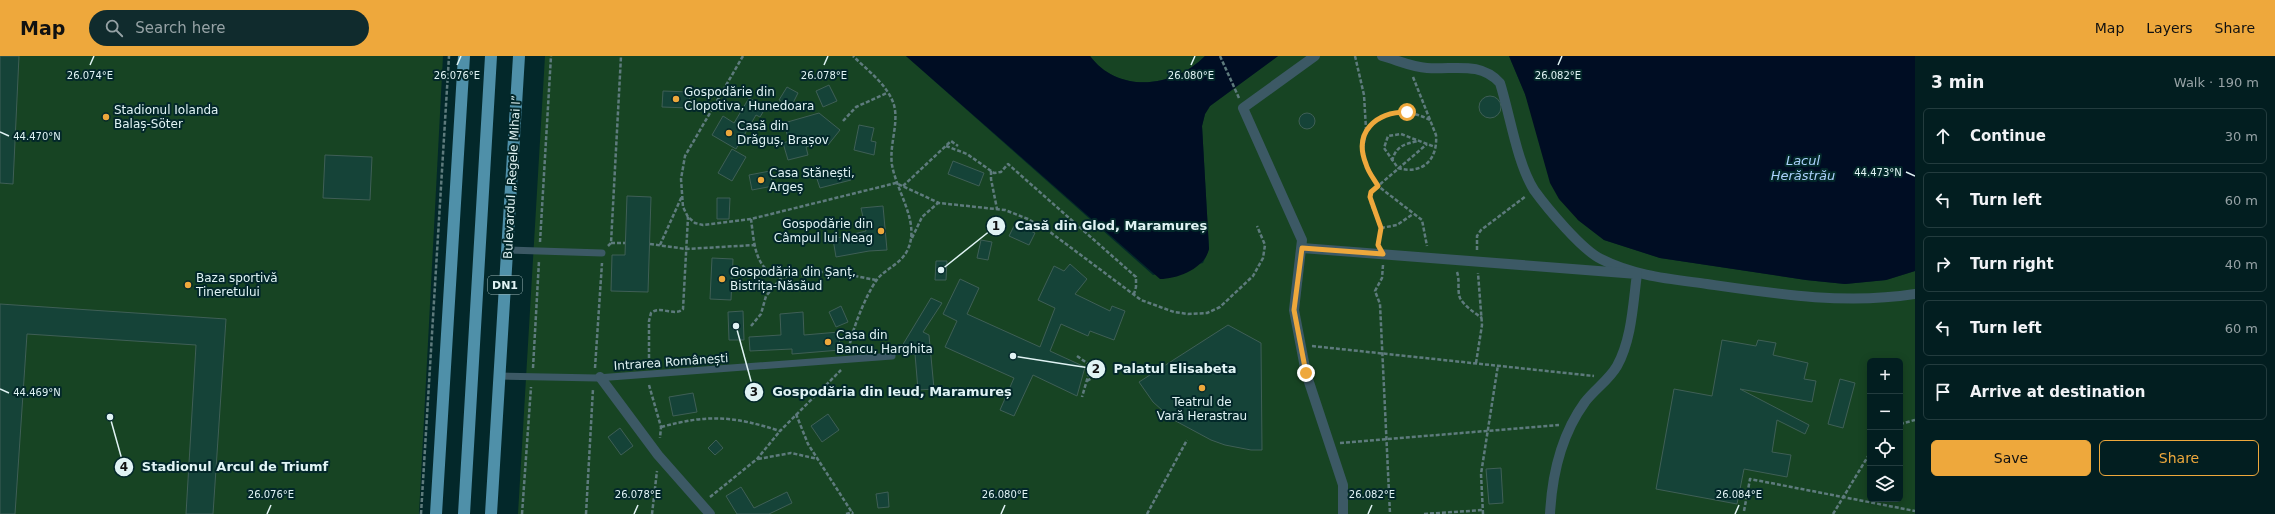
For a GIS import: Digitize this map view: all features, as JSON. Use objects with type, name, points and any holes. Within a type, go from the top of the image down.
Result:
[{"type":"main road","points":[[436,514],[464,56]]},
{"type":"main road","name":"DN1","points":[[464,514],[491,56]]},
{"type":"main road","name":"Bulevardul „Regele Mihai I”","points":[[491,514],[519,56]]},
{"type":"street","points":[[1314,56],[1243,108],[1300,233],[1302,248],[1294,304],[1300,344],[1306,373],[1343,485],[1343,514]]},
{"type":"street","points":[[1382,56],[1426,68],[1478,69],[1493,76],[1500,83],[1526,175],[1535,190],[1579,243],[1591,253],[1637,274]]},
{"type":"street","points":[[1302,248],[1637,274],[1807,297],[1883,298],[1915,294]]},
{"type":"street","points":[[1550,514],[1554,474],[1563,443],[1585,402],[1609,377],[1624,352],[1637,274]]},
{"type":"street","points":[[597,378],[658,455],[710,514]]},
{"type":"lane","points":[[508,250],[602,253]]},
{"type":"lane","name":"Intrarea Românești","points":[[499,376],[597,378],[892,356]]},
{"type":"path","points":[[421,514],[449,56]]},
{"type":"path","points":[[522,514],[532,376],[551,56]]},
{"type":"path","points":[[586,514],[597,378],[602,253],[611,243],[621,56]]},
{"type":"path","points":[[686,249],[688,217],[682,195],[681,179],[685,156],[743,56]]},
{"type":"path","points":[[853,56],[880,82],[894,104],[896,117],[892,163],[896,183],[912,224],[912,238]]},
{"type":"path","points":[[1220,56],[1236,92]]},
{"type":"path","points":[[1355,56],[1364,95],[1366,129],[1364,156],[1366,164],[1378,186],[1422,220],[1429,257]]},
{"type":"path","points":[[1408,64],[1436,135],[1435,147],[1433,156],[1425,166],[1413,171],[1398,168],[1384,148],[1388,136],[1401,134],[1435,147]]},
{"type":"path","points":[[843,121],[856,107],[887,93]]},
{"type":"path","points":[[1366,129],[1382,116],[1398,112],[1413,113],[1430,120]]},
{"type":"path","points":[[903,186],[951,141],[958,146]]},
{"type":"path","points":[[1392,161],[1398,148],[1406,143],[1419,141]]},
{"type":"path","points":[[1390,514],[1385,439],[1380,304],[1375,290],[1382,278],[1383,254],[1378,245],[1381,228],[1370,197],[1371,192],[1427,144]]},
{"type":"path","points":[[946,146],[967,154],[991,171],[1001,172],[1008,164],[1057,205],[1136,277],[1134,294]]},
{"type":"path","points":[[991,171],[991,179],[997,209]]},
{"type":"path","points":[[688,217],[695,223],[703,225],[751,219],[896,183],[939,203],[997,209],[1028,219],[1050,232],[1147,302],[1174,312],[1206,313],[1220,307],[1253,276],[1263,258],[1265,245],[1257,226]]},
{"type":"path","points":[[660,245],[682,195]]},
{"type":"path","points":[[701,504],[757,459],[780,431],[850,360],[849,347],[864,306],[876,280],[901,261],[922,217],[931,207],[939,203]]},
{"type":"path","points":[[1381,228],[1397,225],[1413,214]]},
{"type":"path","points":[[751,219],[755,253],[765,267],[773,274],[782,277],[819,272],[876,280]]},
{"type":"path","points":[[611,243],[625,243]]},
{"type":"path","points":[[650,244],[686,249],[755,245]]},
{"type":"path","points":[[1451,259],[1460,279],[1460,298],[1471,310],[1482,318]]},
{"type":"path","points":[[751,326],[761,314],[766,296],[782,277]]},
{"type":"path","points":[[1300,344],[1609,377]]},
{"type":"path","points":[[1077,356],[1100,373],[1087,381]]},
{"type":"path","points":[[1483,514],[1481,474],[1489,431],[1498,365]]},
{"type":"path","points":[[1082,397],[1091,366]]},
{"type":"path","points":[[796,414],[801,428],[818,460],[853,513],[846,514]]},
{"type":"path","points":[[661,427],[692,418],[720,417],[780,431]]},
{"type":"path","points":[[1903,423],[1915,420]]},
{"type":"path","points":[[1330,444],[1572,424]]},
{"type":"path","points":[[1147,514],[1187,440]]},
{"type":"path","points":[[757,459],[791,453],[818,460]]},
{"type":"path","points":[[1833,514],[1867,458]]},
{"type":"path","points":[[1744,511],[1750,479],[1915,511]]},
{"type":"path","points":[[1424,514],[1483,510]]},
{"type":"green space","name":"Baza sportivă Tineretului","points":[[0,56],[443,56],[419,514],[0,514]]},
{"type":"green space","points":[[545,56],[906,56],[1153,275],[1203,263],[1209,249],[1202,126],[1205,114],[1210,106],[1278,56],[1509,56],[1578,220],[1604,240],[1660,258],[1806,280],[1845,284],[1886,280],[1915,271],[1915,514],[518,514]]},
{"type":"green space","points":[[1090,56],[1205,56],[1192,67],[1178,75],[1162,80],[1146,82],[1131,81],[1115,77],[1102,68]]},
{"type":"water","points":[[906,56],[1090,56],[1102,68],[1115,77],[1131,81],[1146,82],[1162,80],[1178,75],[1192,67],[1205,56],[1278,56],[1210,106],[1205,114],[1202,126],[1209,249],[1202,262],[1190,271],[1175,277],[1160,279]]},
{"type":"water","name":"Lacul Herăstrău","points":[[1509,56],[1915,56],[1915,271],[1886,280],[1845,284],[1806,280],[1660,258],[1604,240],[1578,220],[1559,199],[1550,183],[1525,94]]},
{"type":"building","points":[[0,56],[19,56],[13,184],[0,183]]},
{"type":"building","points":[[829,85],[837,101],[823,107],[816,91]]},
{"type":"building","points":[[787,87],[798,93],[791,107],[779,100]]},
{"type":"building","name":"Gospodărie din Clopotiva, Hunedoara","points":[[663,91],[690,92],[689,108],[662,107]]},
{"type":"building","points":[[1490,96],[1498,99],[1501,107],[1498,115],[1490,118],[1482,115],[1479,107],[1482,99]]},
{"type":"building","points":[[749,98],[766,107],[760,117],[756,115],[736,149],[712,135],[723,116],[734,123]]},
{"type":"building","points":[[819,113],[840,130],[828,145],[824,142],[806,147],[808,155],[788,160],[783,143],[789,141],[784,123]]},
{"type":"building","points":[[1304,113],[1310,113],[1315,118],[1313,127],[1310,129],[1304,129],[1299,124],[1299,118]]},
{"type":"building","points":[[859,125],[874,128],[871,141],[876,142],[874,155],[854,150]]},
{"type":"building","points":[[732,149],[746,157],[732,181],[718,173]]},
{"type":"building","points":[[325,155],[372,157],[370,200],[323,198]]},
{"type":"building","points":[[953,161],[984,173],[979,186],[948,174]]},
{"type":"building","points":[[847,167],[851,180],[820,188],[816,176]]},
{"type":"building","name":"Casa Stănești, Argeș","points":[[770,171],[773,186],[752,190],[749,175]]},
{"type":"building","points":[[627,196],[651,197],[648,292],[611,291],[612,255],[625,255]]},
{"type":"building","points":[[717,198],[730,198],[729,219],[717,219]]},
{"type":"building","points":[[883,206],[887,250],[869,251],[836,257],[833,239],[866,231],[861,208]]},
{"type":"building","points":[[1015,224],[1035,233],[1029,245],[1009,236]]},
{"type":"building","points":[[981,240],[992,242],[988,260],[977,258]]},
{"type":"building","name":"Gospodăria din Șanț, Bistrița-Năsăud","points":[[712,258],[733,259],[731,300],[710,299]]},
{"type":"building","points":[[936,261],[947,261],[946,280],[935,280]]},
{"type":"building","points":[[1070,264],[1087,279],[1075,294],[1110,311],[1112,306],[1125,311],[1114,340],[1090,331],[1088,336],[1061,324],[1050,351],[1085,367],[1077,396],[1033,375],[1014,416],[1000,410],[1014,378],[945,347],[957,321],[943,314],[960,279],[979,288],[967,314],[1040,347],[1055,308],[1038,300],[1054,266],[1064,271]]},
{"type":"building","points":[[931,298],[942,303],[923,332],[929,335],[934,389],[918,390],[915,354],[905,354],[902,346]]},
{"type":"building","points":[[0,304],[226,319],[213,514],[186,514],[196,345],[27,334],[15,514],[0,514]]},
{"type":"building","points":[[841,306],[848,322],[836,327],[829,312]]},
{"type":"building","points":[[743,311],[744,340],[729,340],[728,312]]},
{"type":"building","points":[[803,312],[804,335],[839,332],[840,350],[792,354],[792,349],[750,351],[749,337],[781,335],[780,314]]},
{"type":"building","name":"Teatrul de Vară Herastrau","points":[[1228,325],[1261,343],[1262,450],[1251,450],[1225,445],[1211,440],[1172,419],[1153,402],[1139,382]]},
{"type":"building","points":[[1722,340],[1756,346],[1758,340],[1776,343],[1773,355],[1808,363],[1804,379],[1816,381],[1812,402],[1740,389],[1809,425],[1805,434],[1777,420],[1772,452],[1791,455],[1787,477],[1744,469],[1737,504],[1656,489],[1674,389],[1712,396]]},
{"type":"building","points":[[1840,379],[1855,383],[1843,428],[1828,424]]},
{"type":"building","points":[[693,393],[697,412],[673,416],[669,397]]},
{"type":"building","points":[[828,414],[839,430],[822,442],[811,426]]},
{"type":"building","points":[[620,428],[633,446],[621,455],[608,437]]},
{"type":"building","points":[[716,440],[723,448],[715,455],[708,448]]},
{"type":"building","points":[[1501,468],[1503,503],[1489,504],[1486,469]]},
{"type":"building","points":[[741,487],[754,508],[787,492],[792,503],[769,514],[737,514],[726,496]]},
{"type":"building","points":[[888,492],[889,507],[878,508],[876,494]]},
{"type":"place","name":"Gospodărie din Clopotiva, Hunedoara","points":[[676,99]]},
{"type":"place","name":"Stadionul Iolanda Balaș-Söter","points":[[106,117]]},
{"type":"place","name":"Casă din Drăguș, Brașov","points":[[729,133]]},
{"type":"place","name":"Casa Stănești, Argeș","points":[[761,180]]},
{"type":"place","name":"Gospodărie din Câmpul lui Neag","points":[[881,231]]},
{"type":"place","name":"Casă din Glod, Maramureș","points":[[941,270]]},
{"type":"place","name":"Gospodăria din Șanț, Bistrița-Năsăud","points":[[722,279]]},
{"type":"place","name":"Baza sportivă Tineretului","points":[[188,285]]},
{"type":"place","name":"Gospodăria din Ieud, Maramureș","points":[[736,326]]},
{"type":"place","name":"Casa din Bancu, Harghita","points":[[828,342]]},
{"type":"place","name":"Palatul Elisabeta","points":[[1013,356]]},
{"type":"place","name":"Teatrul de Vară Herastrau","points":[[1202,388]]},
{"type":"place","name":"Stadionul Arcul de Triumf","points":[[110,417]]},
{"type":"route","points":[[1306,373],[1302,359],[1294,310],[1294,297],[1302,248],[1383,254],[1378,245],[1381,228],[1371,204],[1370,197],[1371,192],[1378,186],[1366,164],[1363,149],[1364,139],[1366,129],[1382,116],[1398,112],[1407,112]]}]
